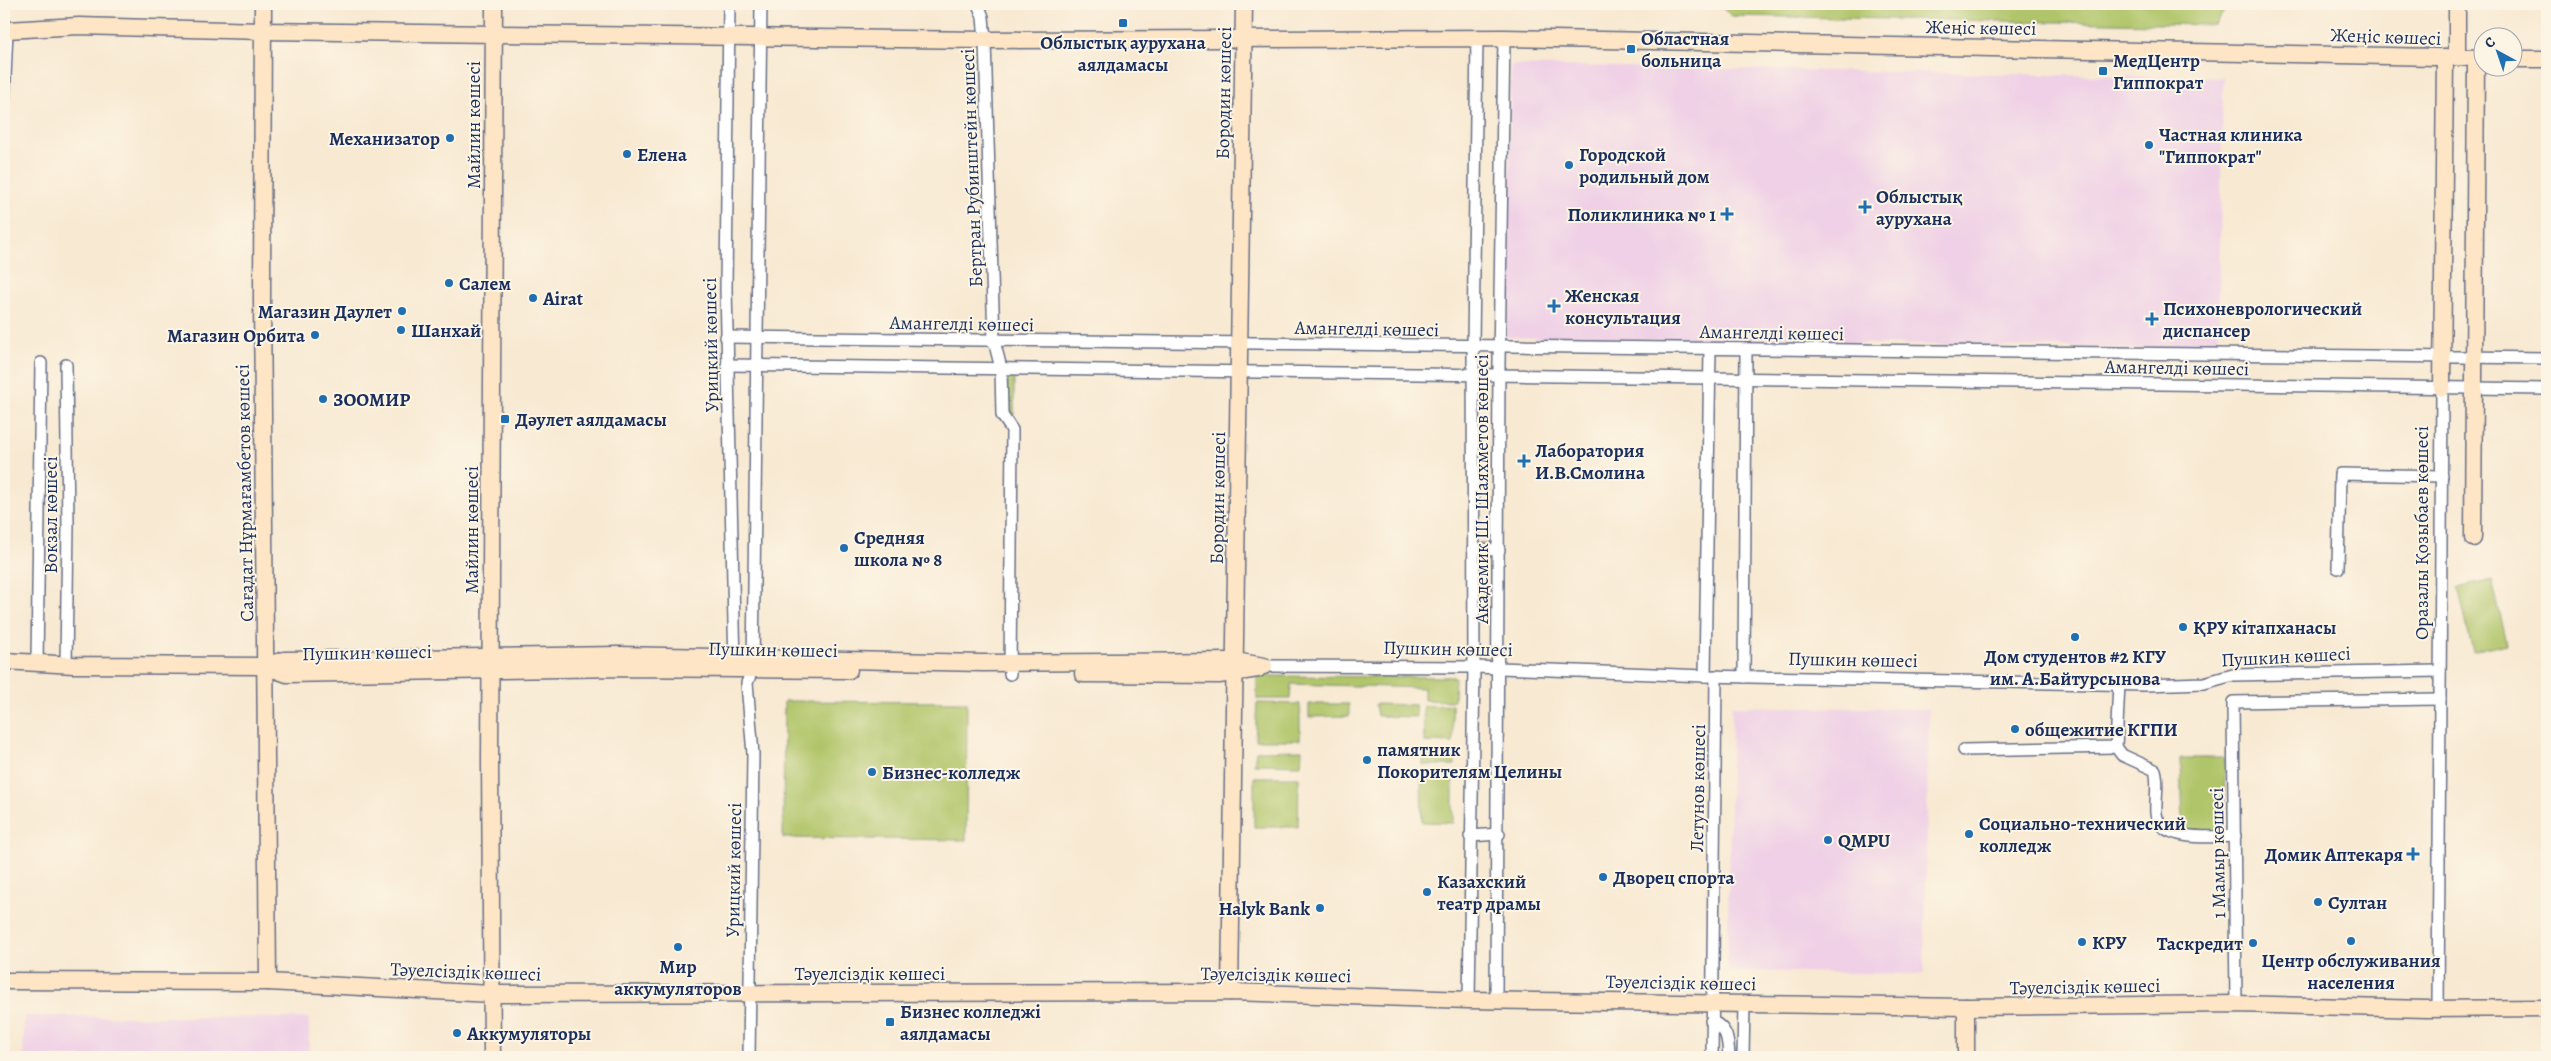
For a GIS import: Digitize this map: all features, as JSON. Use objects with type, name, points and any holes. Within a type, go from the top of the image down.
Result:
[{"type":"street","name":"Сағадат Нұрмағамбетов көшесі","points":[[263,4],[262,309],[276,666],[268,982]]},
{"type":"street","name":"Майлин көшесі","points":[[492,1057],[490,663],[494,4]]},
{"type":"street","name":"Урицкий көшесі","points":[[729,4],[726,337],[734,663]]},
{"type":"street","name":"Урицкий көшесі","points":[[749,1057],[753,754],[751,669],[761,4]]},
{"type":"street","points":[[978,4],[983,17]]},
{"type":"street","points":[[983,17],[987,4]]},
{"type":"street","name":"Бородин көшесі","points":[[1230,992],[1244,4]]},
{"type":"street","name":"Оразалы Қозыбаев көшесі","points":[[2438,1009],[2442,388],[2451,57],[2456,4]]},
{"type":"street","name":"Бертран Рубинштейн көшесі","points":[[983,17],[994,341],[1001,368],[1002,415],[1012,430],[1010,669]]},
{"type":"street","name":"Жеңіс көшесі","points":[[7,30],[79,26],[263,31],[985,40],[1504,38],[2474,58]]},
{"type":"street","points":[[4,101],[7,30]]},
{"type":"street","name":"Академик Ш. Шаяхметов көшесі","points":[[1469,1000],[1474,667],[1472,374],[1477,38]]},
{"type":"street","name":"Академик Ш. Шаяхметов көшесі","points":[[1496,1000],[1499,347],[1504,38]]},
{"type":"street","points":[[2524,58],[2547,59]]},
{"type":"street","points":[[2473,538],[2474,358],[2480,78]]},
{"type":"street","name":"Амангелді көшесі","points":[[726,337],[2547,358]]},
{"type":"street","name":"Летунов көшесі","points":[[1710,349],[1712,1057]]},
{"type":"street","points":[[1744,677],[1746,349]]},
{"type":"street","name":"Вокзал көшесі","points":[[37,664],[41,363]]},
{"type":"street","name":"Вокзал көшесі","points":[[66,365],[68,525],[66,665]]},
{"type":"street","name":"Амангелді көшесі","points":[[727,365],[2547,389]]},
{"type":"street","points":[[2338,568],[2340,474],[2442,476]]},
{"type":"street","points":[[1472,549],[1499,550]]},
{"type":"street","name":"Пушкин көшесі","points":[[4,661],[66,665],[276,666],[490,663],[734,663],[751,669],[1010,669],[1264,666],[1474,667],[1744,677],[2119,682],[2145,684],[2204,682],[2233,675],[2440,671]]},
{"type":"street","points":[[734,663],[751,669]]},
{"type":"street","points":[[2119,682],[2116,747],[2122,755],[2140,765],[2155,770],[2156,818],[2164,828],[2178,834],[2235,836]]},
{"type":"street","name":"1 Мамыр көшесі","points":[[2236,1004],[2233,702],[2440,699]]},
{"type":"street","points":[[1964,750],[2116,747]]},
{"type":"street","points":[[1470,836],[1498,834]]},
{"type":"street","name":"Тәуелсіздік көшесі","points":[[4,981],[268,982],[491,994],[1230,992],[1469,1000],[1966,1007],[2236,1004],[2438,1009],[2547,1008]]},
{"type":"street","points":[[1743,1057],[1744,1003]]},
{"type":"street","points":[[1966,1007],[1966,1057]]},
{"type":"street","points":[[1711,1021],[1720,1024],[1727,1034],[1729,1057]]},
{"type":"shaded area","name":"Облыстық аурухана","points":[[1511,65],[2223,78],[2218,350],[1506,337]]},
{"type":"shaded area","name":"QMPU","points":[[1732,706],[1929,709],[1924,974],[1727,971]]},
{"type":"shaded area","points":[[24,1016],[309,1018],[309,1057],[23,1057]]},
{"type":"green space","points":[[1717,4],[2229,4],[2215,25],[1732,16]]},
{"type":"green space","points":[[1014,376],[1014,415],[1007,415],[1007,377]]},
{"type":"green space","points":[[2492,580],[2507,644],[2473,652],[2458,588]]},
{"type":"green space","points":[[1257,676],[1455,677],[1454,701],[1424,700],[1424,688],[1291,684],[1290,699],[1257,699]]},
{"type":"green space","points":[[784,701],[967,702],[966,840],[783,838]]},
{"type":"green space","points":[[1257,703],[1300,704],[1300,740],[1255,740]]},
{"type":"green space","points":[[1309,704],[1349,704],[1349,716],[1309,717]]},
{"type":"green space","points":[[1375,704],[1415,705],[1416,717],[1377,716]]},
{"type":"green space","points":[[1452,705],[1453,743],[1424,742],[1423,706]]},
{"type":"green space","points":[[1302,750],[1301,765],[1254,764],[1256,751]]},
{"type":"green space","points":[[1423,755],[1454,756],[1455,765],[1423,765]]},
{"type":"green space","points":[[2181,758],[2225,758],[2224,834],[2183,830]]},
{"type":"green space","points":[[1254,777],[1299,777],[1298,827],[1254,827]]},
{"type":"green space","points":[[1421,777],[1453,779],[1453,823],[1422,822]]},
{"type":"place","name":"Облыстық аурухана аялдамасы","points":[[1123,23]]},
{"type":"place","name":"Областная больница","points":[[1631,49]]},
{"type":"place","name":"МедЦентр Гиппократ","points":[[2103,71]]},
{"type":"place","name":"Механизатор","points":[[450,138]]},
{"type":"place","name":"Частная клиника \"Гиппократ\"","points":[[2149,145]]},
{"type":"place","name":"Елена","points":[[627,154]]},
{"type":"place","name":"Городской родильный дом","points":[[1569,165]]},
{"type":"place","name":"Облыстық аурухана","points":[[1865,207]]},
{"type":"place","name":"Поликлиника № 1","points":[[1727,214]]},
{"type":"place","name":"Салем","points":[[449,283]]},
{"type":"place","name":"Airat","points":[[533,298]]},
{"type":"place","name":"Женская консультация","points":[[1554,306]]},
{"type":"place","name":"Магазин Даулет","points":[[402,311]]},
{"type":"place","name":"Психоневрологический диспансер","points":[[2152,319]]},
{"type":"place","name":"Шанхай","points":[[401,330]]},
{"type":"place","name":"Магазин Орбита","points":[[315,335]]},
{"type":"place","name":"ЗООМИР","points":[[323,399]]},
{"type":"place","name":"Дәулет аялдамасы","points":[[505,419]]},
{"type":"place","name":"Лаборатория И.В.Смолина","points":[[1524,461]]},
{"type":"place","name":"Средняя школа № 8","points":[[844,548]]},
{"type":"place","name":"ҚРУ кітапханасы","points":[[2183,627]]},
{"type":"place","name":"Дом студентов #2 КГУ им. А.Байтурсынова","points":[[2075,637]]},
{"type":"place","name":"общежитие КГПИ","points":[[2015,729]]},
{"type":"place","name":"памятник Покорителям Целины","points":[[1367,760]]},
{"type":"place","name":"Бизнес-колледж","points":[[872,772]]},
{"type":"place","name":"Социально-технический колледж","points":[[1969,834]]},
{"type":"place","name":"QMPU","points":[[1828,840]]},
{"type":"place","name":"Домик Аптекаря","points":[[2413,854]]},
{"type":"place","name":"Дворец спорта","points":[[1603,877]]},
{"type":"place","name":"Казахский театр драмы","points":[[1427,892]]},
{"type":"place","name":"Султан","points":[[2318,902]]},
{"type":"place","name":"Halyk Bank","points":[[1320,908]]},
{"type":"place","name":"Центр обслуживания населения","points":[[2351,941]]},
{"type":"place","name":"КРУ","points":[[2082,942]]},
{"type":"place","name":"Таскредит","points":[[2253,943]]},
{"type":"place","name":"Мир аккумуляторов","points":[[678,947]]},
{"type":"place","name":"Бизнес колледжі аялдамасы","points":[[890,1022]]},
{"type":"place","name":"Аккумуляторы","points":[[457,1033]]}]
